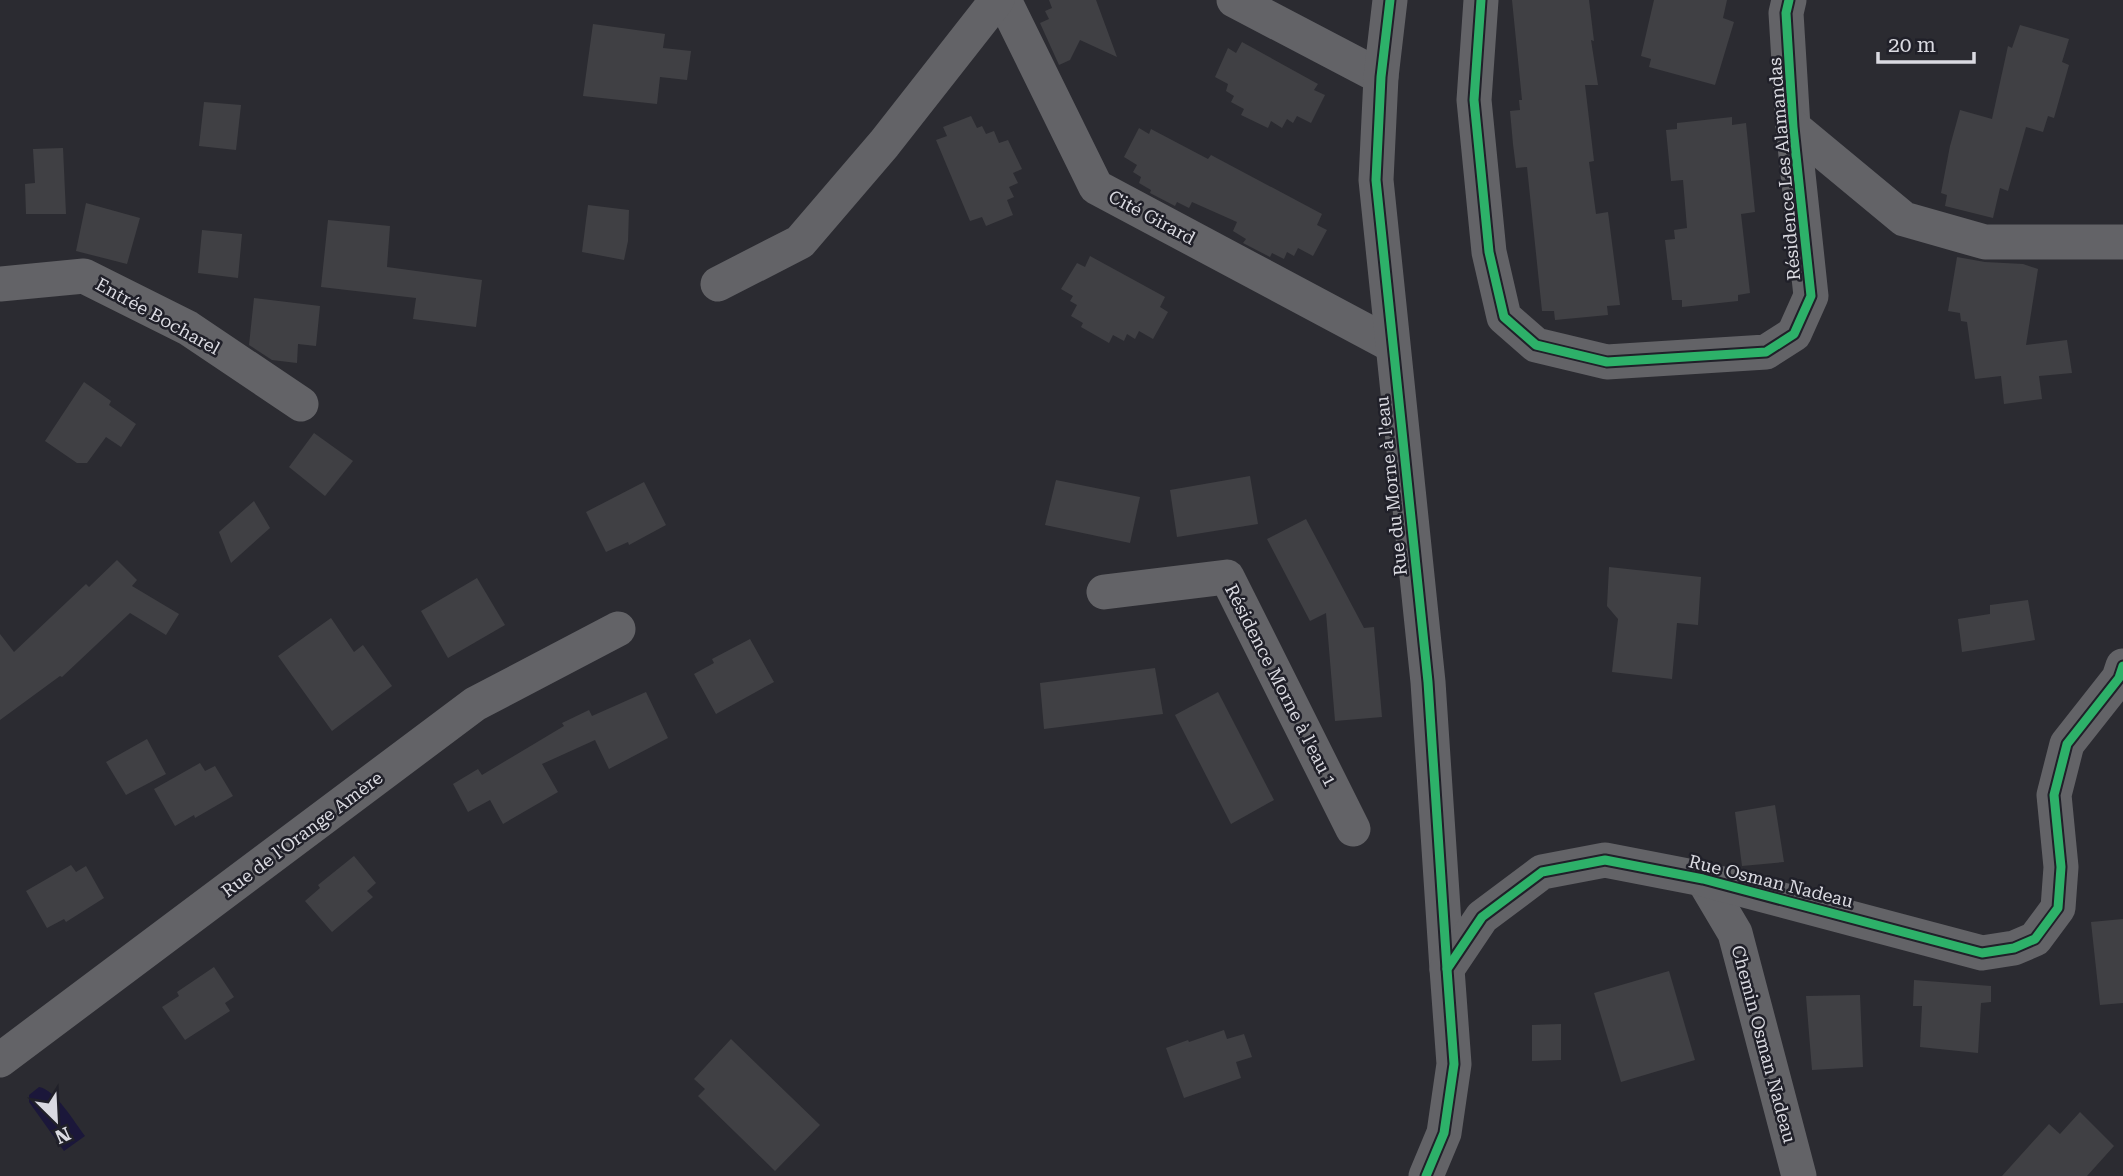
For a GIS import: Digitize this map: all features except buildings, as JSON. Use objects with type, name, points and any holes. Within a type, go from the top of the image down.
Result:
[{"type":"street","points":[[718,284],[800,242],[884,144],[997,0]]},
{"type":"street","name":"Cité Girard","points":[[1004,0],[1096,187],[1392,345]]},
{"type":"street","points":[[1234,0],[1381,77]]},
{"type":"street","name":"Rue du Morne à l'eau","points":[[1390,0],[1381,77],[1376,180],[1428,682],[1447,969]]},
{"type":"street","name":"Résidence Les Alamandas","points":[[1481,0],[1474,100],[1489,252],[1504,317],[1536,345],[1607,362],[1766,352],[1794,334],[1811,296],[1793,127],[1786,13],[1789,0]]},
{"type":"street","points":[[1793,127],[1904,219],[1985,242],[2123,242]]},
{"type":"street","name":"Entrée Bocharel","points":[[0,284],[84,276],[188,328],[301,404]]},
{"type":"street","name":"Résidence Morne à l'eau 1","points":[[1104,592],[1227,577],[1353,829]]},
{"type":"street","name":"Rue de l'Orange Amère","points":[[0,1060],[475,704],[618,629]]},
{"type":"street","name":"Rue Osman Nadeau","points":[[1447,969],[1482,917],[1542,872],[1605,860],[1703,879],[1982,953],[2014,948],[2035,939],[2059,908],[2061,867],[2054,794],[2067,744],[2122,676]]},
{"type":"street","name":"Chemin Osman Nadeau","points":[[1703,879],[1735,933],[1799,1176]]},
{"type":"street","points":[[1426,1176],[1444,1133],[1454,1064],[1447,969]]},
{"type":"shaded area","points":[[39,1087],[58,1100],[85,1136],[64,1151],[29,1102],[29,1095]]},
{"type":"cycle path","points":[[1390,0],[1381,77],[1376,180],[1428,682],[1447,969]]},
{"type":"cycle path","points":[[1481,0],[1474,100],[1489,252],[1504,317],[1536,345],[1607,362],[1766,352],[1794,334],[1811,296],[1793,127],[1786,13],[1789,0]]},
{"type":"cycle path","points":[[1426,1176],[1444,1133],[1454,1064],[1447,969],[1482,917],[1542,872],[1605,860],[1703,879],[1982,953],[2014,948],[2035,939],[2058,908],[2061,867],[2054,795],[2067,744],[2119,678],[2123,666]]}]
